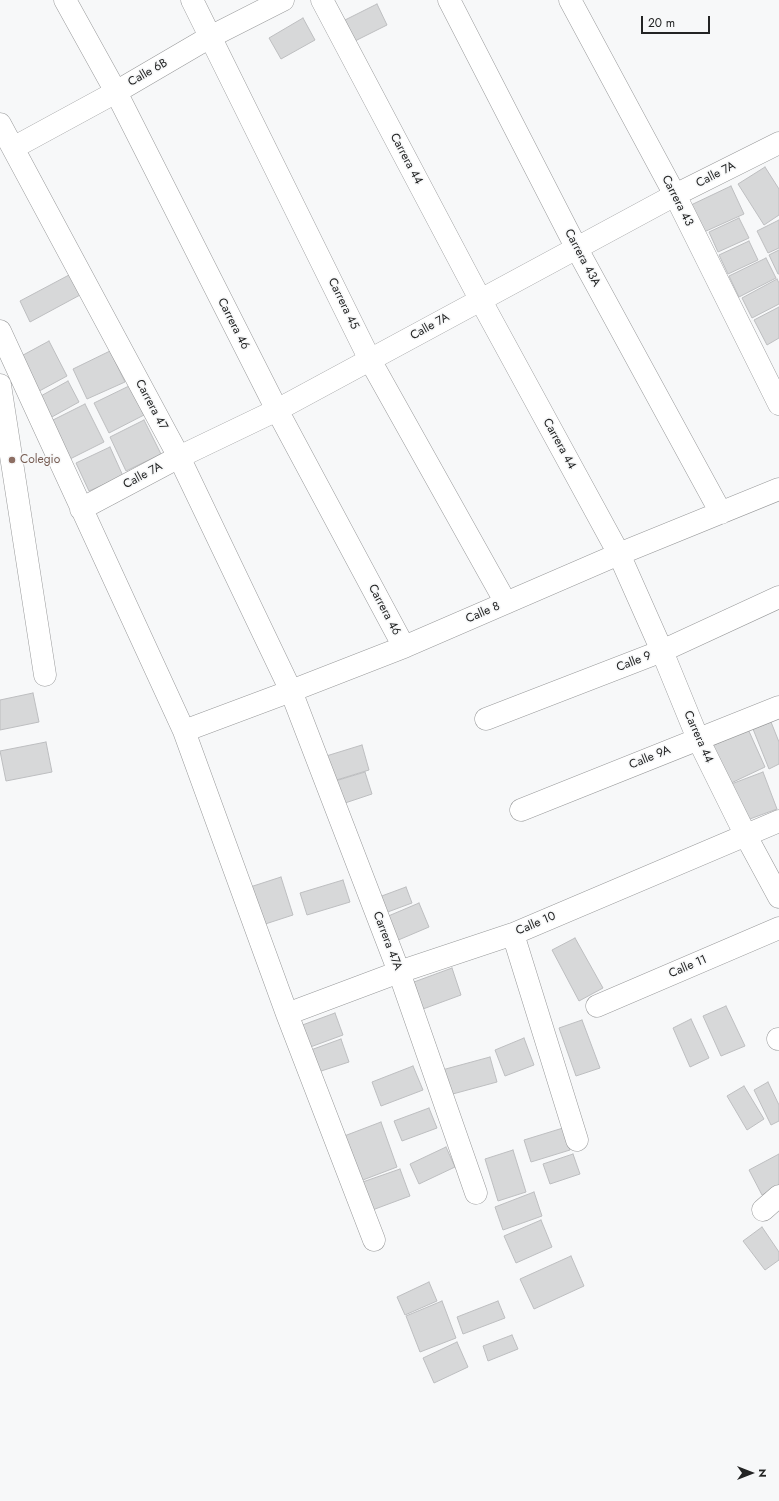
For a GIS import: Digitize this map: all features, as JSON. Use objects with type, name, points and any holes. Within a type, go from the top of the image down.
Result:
[{"type":"street","name":"Carrera 46","points":[[65,0],[116,92],[277,410],[404,647]]},
{"type":"street","name":"Carrera 45","points":[[192,0],[370,360],[506,603]]},
{"type":"street","name":"Calle 6B","points":[[13,148],[116,92],[210,37],[283,0]]},
{"type":"street","name":"Carrera 44","points":[[322,0],[480,299],[619,554],[662,651],[698,739],[746,836],[779,897]]},
{"type":"street","name":"Carrera 43A","points":[[449,0],[577,249],[721,513]]},
{"type":"street","name":"Carrera 43","points":[[570,0],[675,195],[779,404]]},
{"type":"street","name":"Carrera 47","points":[[0,124],[179,456],[291,691]]},
{"type":"street","name":"Calle 7A","points":[[81,509],[179,456],[277,410],[675,195],[778,145]]},
{"type":"street","points":[[0,331],[184,730],[287,1014],[374,1240]]},
{"type":"street","points":[[0,385],[45,675]]},
{"type":"street","name":"Calle 8","points":[[184,730],[291,691],[404,647],[619,554],[779,489]]},
{"type":"street","name":"Calle 9","points":[[486,719],[662,651],[779,597]]},
{"type":"street","name":"Carrera 47A","points":[[291,691],[399,972],[476,1193]]},
{"type":"street","name":"Calle 9A","points":[[521,810],[779,707]]},
{"type":"street","name":"Calle 10","points":[[287,1014],[399,972],[513,934],[779,821]]},
{"type":"street","name":"Calle 11","points":[[597,1006],[779,928]]},
{"type":"street","points":[[513,934],[577,1140]]},
{"type":"building","points":[[377,4],[387,25],[355,41],[345,20]]},
{"type":"building","points":[[303,18],[315,40],[281,59],[269,38]]},
{"type":"building","points":[[765,167],[779,189],[779,215],[764,225],[738,184]]},
{"type":"building","points":[[731,186],[744,214],[704,232],[691,205]]},
{"type":"building","points":[[739,218],[749,238],[718,252],[709,232]]},
{"type":"building","points":[[779,220],[779,248],[768,253],[757,231]]},
{"type":"building","points":[[749,241],[758,260],[728,274],[719,255]]},
{"type":"building","points":[[779,250],[779,274],[778,274],[769,255]]},
{"type":"building","points":[[766,258],[776,278],[739,297],[729,276]]},
{"type":"building","points":[[69,275],[80,295],[30,322],[20,301]]},
{"type":"building","points":[[777,279],[779,283],[779,304],[752,318],[742,298]]},
{"type":"building","points":[[779,307],[779,338],[767,345],[754,320]]},
{"type":"building","points":[[49,341],[67,376],[32,395],[14,360]]},
{"type":"building","points":[[110,351],[125,382],[87,399],[73,369]]},
{"type":"building","points":[[68,381],[79,402],[50,418],[39,397]]},
{"type":"building","points":[[129,386],[144,415],[109,433],[94,403]]},
{"type":"building","points":[[85,404],[104,442],[70,459],[51,421]]},
{"type":"building","points":[[144,420],[161,454],[126,471],[110,437]]},
{"type":"building","points":[[110,447],[123,476],[89,491],[76,463]]},
{"type":"building","points":[[33,693],[39,722],[0,730],[0,700]]},
{"type":"building","points":[[771,722],[779,742],[779,764],[769,769],[753,729]]},
{"type":"building","points":[[748,729],[765,767],[727,785],[710,747]]},
{"type":"building","points":[[46,742],[52,772],[6,781],[0,751]]},
{"type":"building","points":[[362,745],[369,770],[330,782],[323,757]]},
{"type":"building","points":[[365,772],[372,794],[339,805],[332,782]]},
{"type":"building","points":[[763,772],[777,809],[739,823],[726,786]]},
{"type":"building","points":[[281,877],[293,915],[256,927],[244,889]]},
{"type":"building","points":[[343,880],[350,902],[307,915],[300,893]]},
{"type":"building","points":[[406,887],[412,903],[385,913],[379,897]]},
{"type":"building","points":[[419,903],[429,927],[396,941],[386,917]]},
{"type":"building","points":[[575,938],[603,988],[579,1001],[552,950]]},
{"type":"building","points":[[452,968],[461,995],[423,1009],[414,982]]},
{"type":"building","points":[[726,1006],[745,1046],[721,1056],[703,1016]]},
{"type":"building","points":[[335,1013],[343,1035],[305,1049],[297,1027]]},
{"type":"building","points":[[691,1019],[709,1058],[690,1067],[673,1028]]},
{"type":"building","points":[[582,1020],[600,1068],[576,1076],[559,1028]]},
{"type":"building","points":[[524,1038],[534,1065],[505,1076],[495,1050]]},
{"type":"building","points":[[341,1039],[349,1062],[315,1073],[308,1051]]},
{"type":"building","points":[[490,1057],[497,1082],[449,1095],[442,1070]]},
{"type":"building","points":[[413,1066],[423,1090],[381,1106],[372,1082]]},
{"type":"building","points":[[768,1082],[779,1105],[779,1121],[771,1125],[754,1090]]},
{"type":"building","points":[[744,1086],[764,1119],[747,1130],[727,1096]]},
{"type":"building","points":[[429,1108],[437,1128],[402,1141],[394,1121]]},
{"type":"building","points":[[381,1122],[397,1167],[355,1183],[339,1138]]},
{"type":"building","points":[[563,1128],[570,1150],[531,1162],[524,1140]]},
{"type":"building","points":[[446,1147],[455,1167],[419,1184],[410,1164]]},
{"type":"building","points":[[513,1150],[526,1192],[498,1201],[485,1159]]},
{"type":"building","points":[[573,1154],[580,1174],[550,1184],[543,1164]]},
{"type":"building","points":[[779,1154],[779,1186],[762,1195],[749,1170]]},
{"type":"building","points":[[400,1169],[410,1196],[367,1212],[357,1184]]},
{"type":"building","points":[[534,1192],[542,1216],[503,1230],[495,1207]]},
{"type":"building","points":[[541,1220],[552,1247],[516,1263],[504,1236]]},
{"type":"building","points":[[762,1227],[779,1252],[779,1260],[765,1270],[743,1241]]},
{"type":"building","points":[[571,1256],[584,1286],[534,1309],[520,1279]]},
{"type":"building","points":[[429,1282],[437,1301],[405,1315],[397,1297]]},
{"type":"building","points":[[442,1301],[456,1338],[420,1352],[406,1316]]},
{"type":"building","points":[[498,1301],[505,1318],[463,1334],[457,1317]]},
{"type":"building","points":[[512,1335],[518,1349],[488,1361],[483,1346]]},
{"type":"building","points":[[457,1342],[468,1367],[434,1383],[423,1358]]},
{"type":"place","name":"Colegio","points":[[12,460]]}]
